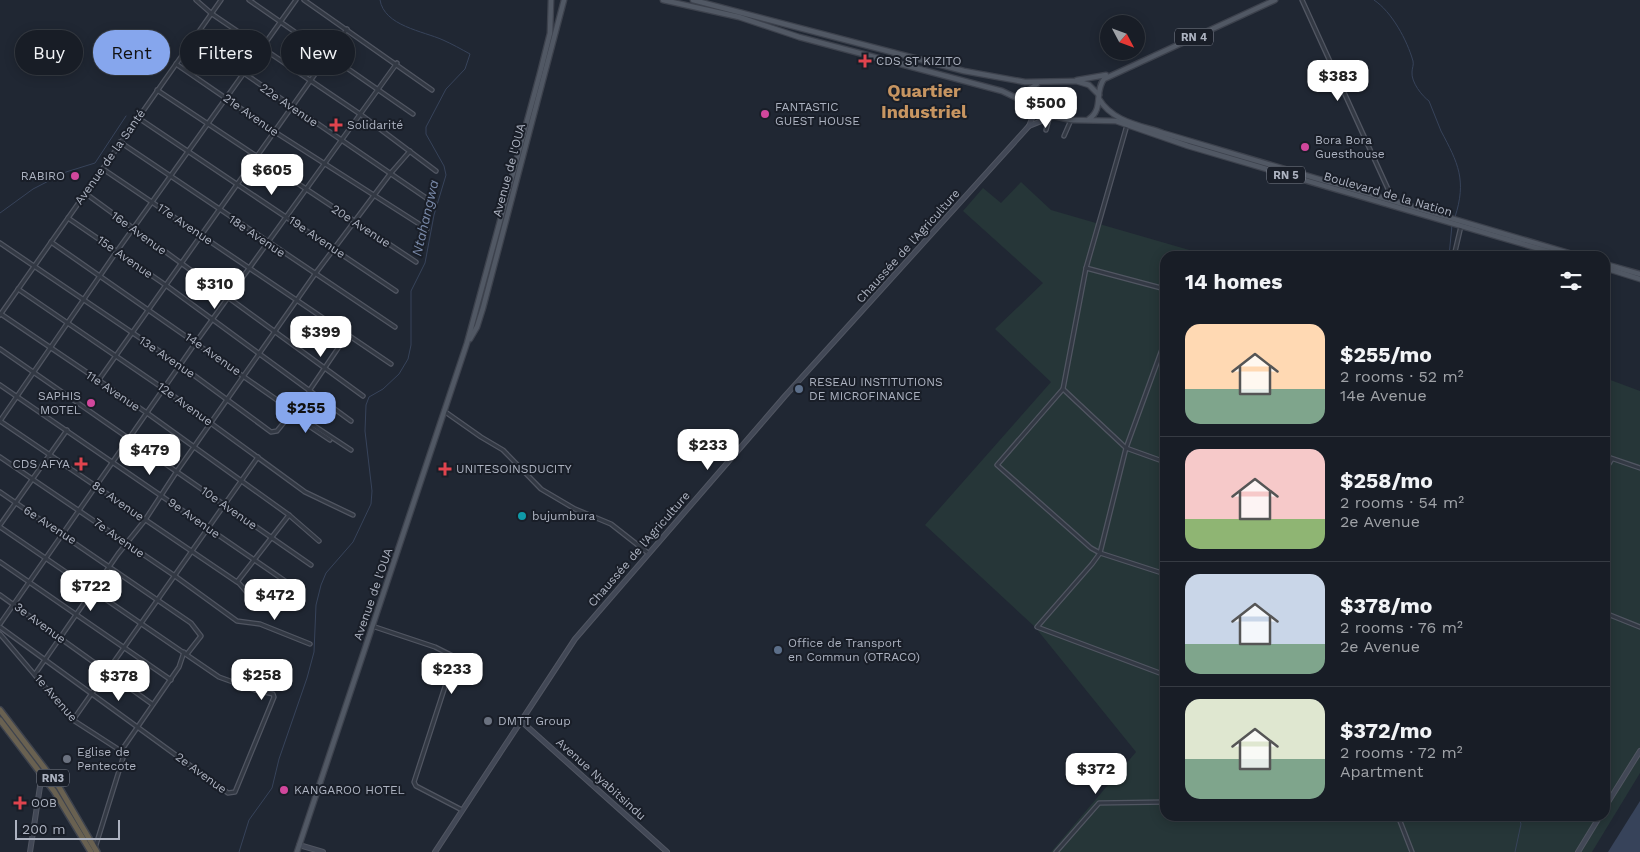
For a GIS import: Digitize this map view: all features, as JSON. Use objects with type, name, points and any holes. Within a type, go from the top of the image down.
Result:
[{"type":"highway","name":"RN3","points":[[0,710],[59,787],[93,851]]},
{"type":"highway","name":"RN3","points":[[0,720],[43,774],[93,851]]},
{"type":"main road","name":"Avenue de l'OUA","points":[[297,852],[467,342],[477,327],[480,308],[550,33],[551,0]]},
{"type":"main road","name":"Boulevard de la Nation","points":[[663,0],[739,17],[799,37],[1002,91],[1054,116],[1071,120],[1110,120],[1125,123],[1548,251]]},
{"type":"main road","points":[[693,0],[964,71],[1025,82],[1076,81]]},
{"type":"main road","name":"RN 4","points":[[1099,97],[1101,82],[1113,74],[1275,0]]},
{"type":"main road","name":"Avenue de l'OUA","points":[[480,308],[565,1]]},
{"type":"main road","points":[[880,58],[882,49]]},
{"type":"main road","name":"RN 4","points":[[1076,81],[1113,74]]},
{"type":"main road","name":"Boulevard de la Nation","points":[[1076,81],[1089,85],[1108,112],[1125,123]]},
{"type":"main road","points":[[1027,103],[1029,88],[1040,83]]},
{"type":"main road","points":[[1087,120],[1097,111],[1099,97]]},
{"type":"main road","name":"Boulevard de la Nation","points":[[1459,224],[1560,251]]},
{"type":"main road","points":[[1610,265],[1640,274]]},
{"type":"main road","points":[[1610,270],[1640,279]]},
{"type":"street","points":[[196,0],[212,14],[236,30]]},
{"type":"street","name":"Avenue de la Santé","points":[[200,30],[221,0]]},
{"type":"street","points":[[249,0],[291,30]]},
{"type":"street","points":[[271,34],[296,0]]},
{"type":"street","points":[[304,0],[397,63],[432,90]]},
{"type":"street","points":[[1302,0],[1388,189],[1388,202]]},
{"type":"street","points":[[271,54],[310,82],[360,114],[436,170]]},
{"type":"street","name":"Avenue de la Santé","points":[[0,314],[180,58]]},
{"type":"street","points":[[0,625],[248,268],[397,63]]},
{"type":"street","name":"21e Avenue","points":[[176,64],[275,132],[427,229]]},
{"type":"street","points":[[355,73],[413,114]]},
{"type":"street","points":[[0,421],[133,228],[190,151],[242,75]]},
{"type":"street","name":"22e Avenue","points":[[244,75],[435,204]]},
{"type":"street","points":[[98,381],[315,75]]},
{"type":"street","name":"20e Avenue","points":[[157,90],[416,262]]},
{"type":"street","points":[[1027,103],[1033,116],[1028,126]]},
{"type":"street","name":"Chaussée de l'Agriculture","points":[[435,852],[576,639],[648,553],[785,396],[1028,126],[1054,116]]},
{"type":"street","name":"19e Avenue","points":[[137,117],[396,291]]},
{"type":"street","points":[[1046,130],[1049,119]]},
{"type":"street","points":[[1064,136],[1071,120]]},
{"type":"street","points":[[1125,123],[1086,268],[1062,389],[997,465],[1085,544],[1100,553],[1160,572]]},
{"type":"street","name":"18e Avenue","points":[[120,142],[395,327]]},
{"type":"street","points":[[35,674],[76,613],[145,520],[177,471],[315,274],[373,196],[410,151]]},
{"type":"street","name":"17e Avenue","points":[[103,168],[391,364]]},
{"type":"street","name":"16e Avenue","points":[[85,193],[363,396]]},
{"type":"street","name":"15e Avenue","points":[[68,218],[167,286],[351,420]]},
{"type":"street","points":[[1455,251],[1459,224]]},
{"type":"street","name":"14e Avenue","points":[[51,242],[244,375],[292,412],[298,414],[351,450]]},
{"type":"street","name":"13e Avenue","points":[[0,243],[180,365],[271,432],[277,431],[292,412]]},
{"type":"street","points":[[1086,268],[1160,288]]},
{"type":"street","name":"12e Avenue","points":[[18,289],[164,389],[305,492],[353,515]]},
{"type":"street","name":"11e Avenue","points":[[0,314],[194,447],[289,516],[319,541]]},
{"type":"street","points":[[298,414],[310,391],[347,335]]},
{"type":"street","name":"10e Avenue","points":[[0,349],[311,565]]},
{"type":"street","points":[[1160,355],[1126,448],[1100,553],[1037,627],[1160,673]]},
{"type":"street","name":"9e Avenue","points":[[0,385],[288,583]]},
{"type":"street","points":[[1062,389],[1126,448],[1160,460]]},
{"type":"street","points":[[444,411],[481,437],[504,450],[541,489],[575,509],[611,524],[648,553]]},
{"type":"street","points":[[292,412],[330,440]]},
{"type":"street","name":"8e Avenue","points":[[0,421],[237,582],[250,596],[264,606]]},
{"type":"street","points":[[67,430],[0,526],[185,653],[179,667],[121,751],[123,758],[93,851]]},
{"type":"street","name":"7e Avenue","points":[[0,457],[175,576],[236,621],[260,624],[298,641],[310,644]]},
{"type":"street","points":[[73,720],[92,695],[140,622],[175,576],[258,457]]},
{"type":"street","points":[[1610,462],[1612,459],[1640,468]]},
{"type":"street","name":"6e Avenue","points":[[0,492],[63,533],[191,623],[200,635],[185,653]]},
{"type":"street","points":[[237,582],[256,561],[289,516]]},
{"type":"street","points":[[0,562],[124,646],[170,680]]},
{"type":"street","name":"3e Avenue","points":[[0,595],[152,704]]},
{"type":"street","points":[[1610,616],[1640,627]]},
{"type":"street","name":"2e Avenue","points":[[0,625],[228,794],[235,792],[274,697],[273,694],[219,677],[185,653]]},
{"type":"street","points":[[372,626],[435,647],[453,656],[452,665],[414,782],[416,786],[462,810]]},
{"type":"street","name":"1e Avenue","points":[[0,634],[73,720],[121,751]]},
{"type":"street","name":"Avenue Nyabitsindu","points":[[521,721],[668,852]]},
{"type":"street","points":[[1610,800],[1640,751]]},
{"type":"street","points":[[30,852],[43,765]]},
{"type":"street","points":[[1056,852],[1099,803],[1160,802]]},
{"type":"street","points":[[1400,821],[1412,852]]},
{"type":"street","points":[[1578,852],[1597,821]]},
{"type":"street","points":[[299,845],[323,852]]},
{"type":"shaded area","points":[[1021,182],[1051,210],[1193,251],[1160,251],[1160,821],[1610,821],[1610,380],[1640,391],[1640,773],[1592,852],[1051,852],[1136,752],[1035,627],[925,525],[1051,382],[995,329],[1043,283],[963,211],[983,188],[1001,203]]},
{"type":"water","points":[[1640,801],[1640,852],[1608,852]]},
{"type":"waterway","name":"Ntahangwa","points":[[239,852],[249,820],[272,788],[279,759],[307,678],[314,652],[316,605],[321,585],[326,573],[353,542],[371,504],[372,491],[365,431],[366,405],[369,397],[383,389],[399,374],[408,359],[411,345],[411,291],[425,263],[434,215],[446,175],[444,166],[426,134],[426,127],[446,89],[465,69],[470,54],[443,40],[396,22],[383,9],[380,0]]},
{"type":"waterway","points":[[1374,0],[1393,19],[1403,36],[1413,61],[1413,80],[1420,92],[1429,101],[1456,163],[1459,172],[1460,192],[1455,217]]},
{"type":"waterway","points":[[0,213],[33,189],[66,172],[95,163],[126,116]]},
{"type":"waterway","points":[[1449,251],[1452,225]]},
{"type":"waterway","points":[[1515,852],[1521,824],[1520,821]]},
{"type":"place","name":"CDS ST KIZITO","points":[[865,61]]},
{"type":"place","name":"FANTASTIC GUEST HOUSE","points":[[765,114]]},
{"type":"place","name":"Solidarité","points":[[336,125]]},
{"type":"place","name":"Bora Bora Guesthouse","points":[[1305,147]]},
{"type":"place","name":"RABIRO","points":[[75,176]]},
{"type":"place","name":"RESEAU INSTITUTIONS DE MICROFINANCE","points":[[799,389]]},
{"type":"place","name":"SAPHIS MOTEL","points":[[91,403]]},
{"type":"place","name":"CDS AFYA","points":[[81,464]]},
{"type":"place","name":"UNITESOINSDUCITY","points":[[445,469]]},
{"type":"place","name":"bujumbura","points":[[522,516]]},
{"type":"place","name":"Office de Transport en Commun (OTRACO)","points":[[778,650]]},
{"type":"place","name":"DMTT Group","points":[[488,721]]},
{"type":"place","name":"Eglise de Pentecote","points":[[67,759]]},
{"type":"place","name":"KANGAROO HOTEL","points":[[284,790]]},
{"type":"place","name":"OOB","points":[[20,803]]},
{"type":"district","name":"Quartier Industriel","points":[[924,101]]}]
